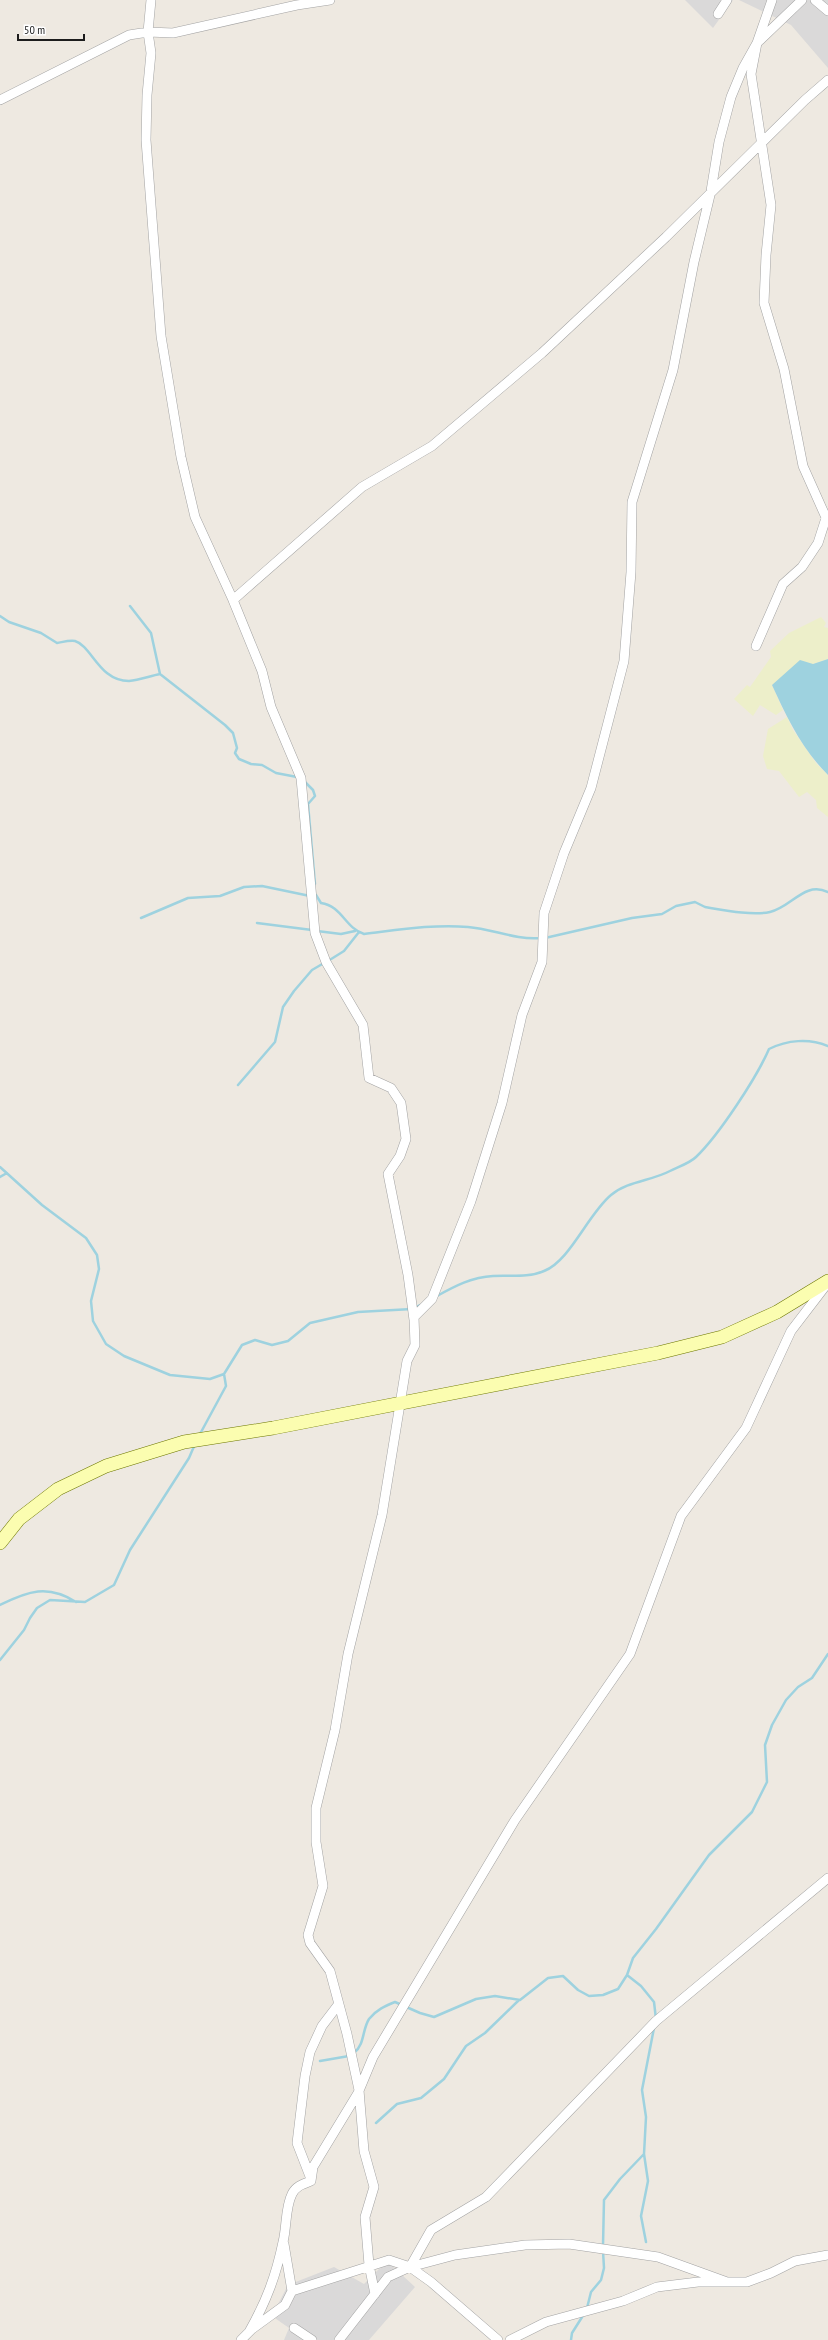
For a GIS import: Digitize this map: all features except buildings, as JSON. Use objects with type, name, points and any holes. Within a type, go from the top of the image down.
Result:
[{"type":"street","points":[[151,0],[148,32],[151,53],[147,95],[146,140],[161,336],[181,457],[195,517],[233,600],[262,671],[271,707],[301,778],[315,933],[326,962],[363,1025],[369,1078],[391,1088],[401,1103],[406,1139],[400,1156],[388,1174],[408,1275],[414,1320],[414,1344],[407,1361],[402,1403],[382,1515],[348,1654],[335,1730],[316,1808],[316,1842],[323,1886],[308,1935],[310,1943],[330,1971],[347,2034],[359,2090],[364,2151],[374,2187],[365,2217],[369,2265],[375,2294]]},
{"type":"street","points":[[0,100],[129,35],[148,32],[172,33],[297,5],[330,0]]},
{"type":"street","points":[[718,14],[727,0]]},
{"type":"street","points":[[756,646],[783,584],[802,567],[818,543],[827,516],[803,466],[784,370],[764,303],[766,254],[771,205],[751,74],[757,43],[772,0]]},
{"type":"street","points":[[815,0],[828,11]]},
{"type":"street","points":[[414,1320],[414,1317],[432,1299],[471,1201],[502,1103],[522,1015],[542,962],[544,913],[564,853],[591,788],[624,661],[631,572],[632,502],[672,370],[694,262],[711,191],[719,142],[731,97],[743,68],[757,43],[799,1]]},
{"type":"street","points":[[233,600],[362,487],[432,446],[542,353],[666,237],[711,191],[828,80]]},
{"type":"street","points":[[0,1543],[19,1519],[58,1489],[106,1466],[184,1442],[273,1428],[658,1354],[722,1337],[777,1312],[828,1282]]},
{"type":"street","points":[[311,2181],[314,2167],[359,2090],[373,2057],[514,1820],[630,1654],[681,1516],[746,1428],[791,1331],[828,1282]]},
{"type":"street","points":[[410,2267],[431,2230],[486,2197],[656,2021],[828,1878]]},
{"type":"street","points":[[311,2181],[297,2143],[305,2076],[310,2052],[322,2026],[338,2005]]},
{"type":"street","points":[[241,2340],[248,2332],[266,2302],[284,2240],[291,2195],[296,2187],[311,2181]]},
{"type":"street","points":[[248,2332],[284,2305],[292,2291],[284,2240]]},
{"type":"street","points":[[339,2340],[388,2277],[410,2267],[455,2255],[517,2246],[568,2244],[658,2257],[727,2282]]},
{"type":"street","points":[[510,2340],[546,2322],[622,2301],[657,2287],[698,2282],[747,2282],[772,2273],[795,2261],[828,2255]]},
{"type":"street","points":[[292,2291],[369,2265],[389,2260],[410,2267],[431,2282],[498,2340]]},
{"type":"street","points":[[294,2328],[312,2340]]},
{"type":"shaded area","points":[[685,0],[733,0],[713,28]]},
{"type":"shaded area","points":[[739,0],[828,0],[828,68],[791,25]]},
{"type":"shaded area","points":[[387,2261],[415,2287],[369,2340],[284,2340],[289,2328],[272,2316],[288,2285],[334,2267],[364,2284]]},
{"type":"green space","points":[[821,617],[826,623],[824,627],[828,628],[828,659],[813,664],[772,685],[783,710],[776,715],[760,705],[753,716],[734,699],[747,685],[750,687],[771,657],[770,651],[789,633]]},
{"type":"green space","points":[[787,717],[793,730],[816,763],[828,775],[828,817],[817,808],[816,800],[807,792],[799,797],[779,771],[767,769],[763,756],[768,729]]},
{"type":"water","points":[[828,659],[828,775],[810,755],[796,733],[772,685],[800,660],[813,664]]},
{"type":"waterway","points":[[130,606],[151,633],[160,674]]},
{"type":"waterway","points":[[0,616],[9,622],[41,633],[57,643],[75,641],[81,644],[103,670],[119,679],[129,681],[160,674],[233,733],[237,748],[235,753],[239,759],[251,764],[262,765],[276,773],[297,777]]},
{"type":"waterway","points":[[303,780],[313,790],[315,796],[308,804],[315,884]]},
{"type":"waterway","points":[[141,918],[188,898],[220,896],[244,887],[262,886],[310,896]]},
{"type":"waterway","points":[[545,938],[632,918],[662,914],[676,906],[695,902],[705,907],[720,910],[763,913],[778,909],[805,892],[820,889],[828,892]]},
{"type":"waterway","points":[[316,895],[321,903],[334,908],[352,927],[364,934],[416,928],[455,926],[477,928],[513,936],[540,938]]},
{"type":"waterway","points":[[257,923],[312,930]]},
{"type":"waterway","points":[[317,931],[341,934],[355,931]]},
{"type":"waterway","points":[[328,961],[344,951],[359,932]]},
{"type":"waterway","points":[[238,1085],[275,1042],[283,1007],[294,991],[312,970],[324,963]]},
{"type":"waterway","points":[[437,1296],[478,1278],[532,1275],[553,1266],[571,1248],[594,1213],[611,1195],[632,1184],[663,1174],[687,1163],[696,1157],[715,1135],[737,1105],[756,1075],[769,1049],[798,1041],[821,1043],[828,1046]]},
{"type":"waterway","points":[[0,1167],[42,1205],[86,1238],[97,1255],[99,1269],[91,1301],[93,1321],[106,1344],[124,1356],[170,1375],[210,1379],[224,1374],[242,1345],[255,1340],[272,1345],[288,1341],[310,1323],[358,1312],[412,1309],[420,1305]]},
{"type":"waterway","points":[[0,1177],[7,1173]]},
{"type":"waterway","points":[[200,1434],[226,1386],[224,1374]]},
{"type":"waterway","points":[[0,1660],[24,1630],[37,1608],[50,1600],[85,1602],[114,1585],[130,1550],[189,1458],[195,1444]]},
{"type":"waterway","points":[[0,1605],[29,1593],[47,1591],[66,1596],[76,1602]]},
{"type":"waterway","points":[[354,2053],[362,2041],[369,2019],[384,2007],[395,2002],[420,2013],[434,2017],[476,1999],[495,1996],[520,2000],[548,1978],[563,1976],[578,1990],[589,1996],[603,1995],[618,1989],[627,1975],[633,1958],[656,1929],[709,1855],[752,1812],[767,1782],[765,1745],[772,1725],[786,1700],[798,1687],[812,1678],[828,1654]]},
{"type":"waterway","points":[[627,1975],[641,1986],[654,2002],[656,2019]]},
{"type":"waterway","points":[[376,2123],[397,2104],[421,2098],[444,2079],[466,2046],[485,2033],[519,2000]]},
{"type":"waterway","points":[[603,2246],[604,2200],[620,2179],[644,2154],[646,2117],[642,2090],[654,2028]]},
{"type":"waterway","points":[[320,2061],[349,2056]]},
{"type":"waterway","points":[[644,2154],[648,2181],[641,2216],[646,2242]]},
{"type":"waterway","points":[[587,2308],[591,2292],[601,2280],[604,2268],[603,2251]]},
{"type":"waterway","points":[[571,2340],[572,2333],[584,2314]]}]
